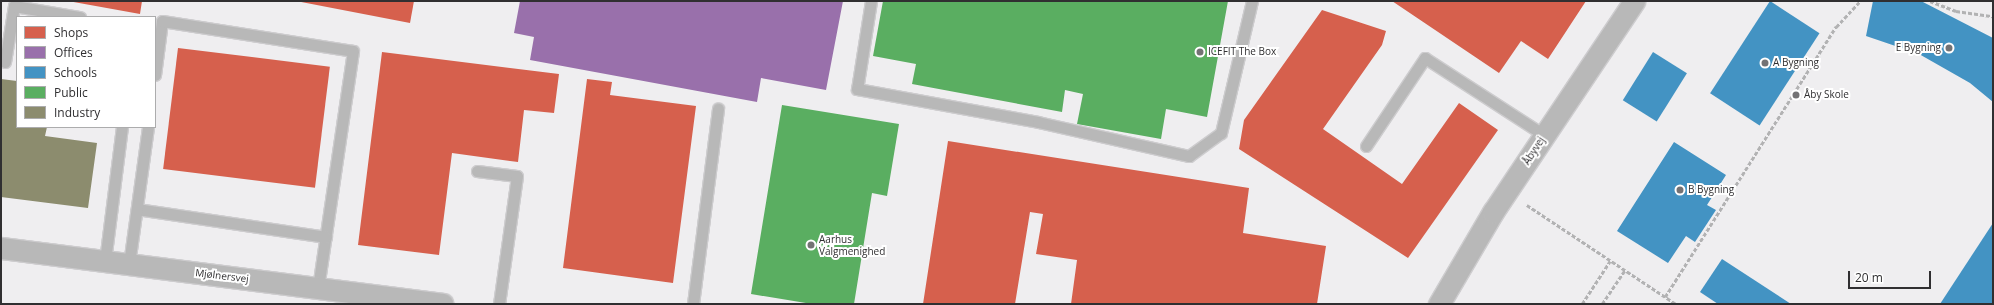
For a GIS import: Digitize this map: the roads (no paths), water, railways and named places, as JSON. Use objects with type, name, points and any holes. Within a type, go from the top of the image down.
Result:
[{"type":"street","name":"Åbyvej","points":[[1439,304],[1507,191],[1634,1]]},
{"type":"street","name":"Mjølnersvej","points":[[1,248],[442,304]]},
{"type":"lane","points":[[871,1],[857,89],[1038,122],[1189,156],[1221,133],[1252,1]]},
{"type":"lane","points":[[5,62],[14,6],[74,16]]},
{"type":"lane","points":[[156,67],[162,21],[353,51],[318,288]]},
{"type":"lane","points":[[1366,146],[1425,58],[1544,135]]},
{"type":"lane","points":[[693,304],[718,109]]},
{"type":"lane","points":[[105,261],[122,128]]},
{"type":"lane","points":[[129,264],[148,128]]},
{"type":"lane","points":[[477,170],[517,176],[499,304]]},
{"type":"lane","points":[[137,209],[326,237]]},
{"type":"place","name":"E Bygning","points":[[1949,48]]},
{"type":"place","name":"ICEFIT The Box","points":[[1200,52]]},
{"type":"place","name":"A Bygning","points":[[1765,63]]},
{"type":"place","name":"Åby Skole","points":[[1796,95]]},
{"type":"place","name":"B Bygning","points":[[1680,190]]},
{"type":"place","name":"Aarhus Valgmenighed","points":[[811,245]]}]
